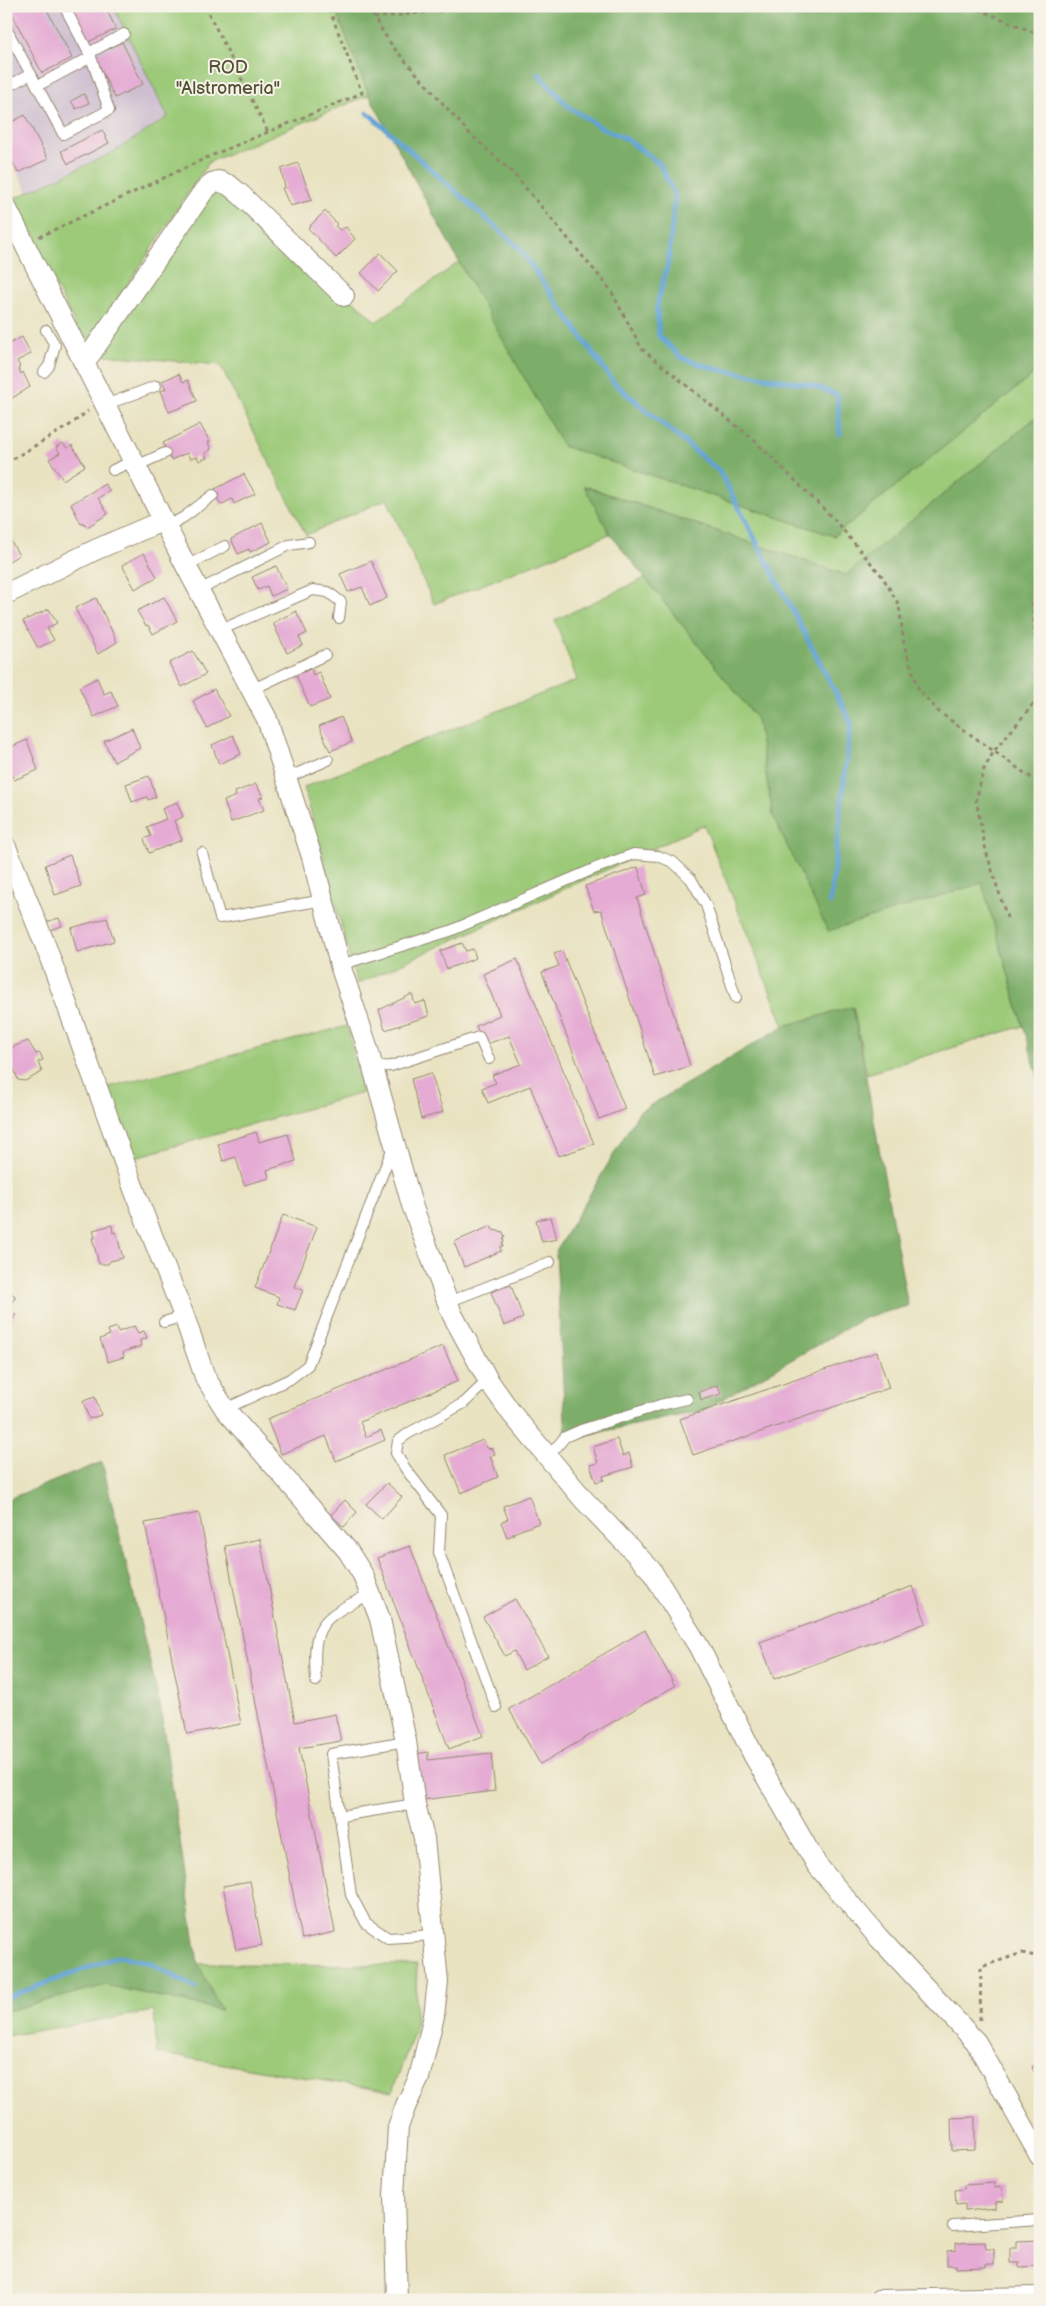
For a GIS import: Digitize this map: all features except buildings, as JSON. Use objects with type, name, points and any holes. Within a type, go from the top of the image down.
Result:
[{"type":"street","points":[[85,362],[203,192],[212,183],[218,181],[229,185],[241,195],[344,296]]},
{"type":"street","points":[[6,207],[25,244],[64,341],[85,362],[164,524],[267,719],[324,900],[340,965],[412,1206],[448,1302],[488,1380],[512,1414],[584,1500],[651,1570],[699,1648],[754,1756],[817,1865],[879,1938],[976,2042],[1040,2156]]},
{"type":"street","points":[[6,594],[87,554],[164,524]]},
{"type":"street","points":[[6,847],[98,1087],[138,1200],[184,1316],[205,1377],[225,1409],[348,1551],[363,1575],[380,1619],[406,1741],[415,1804],[424,1838],[438,1982],[434,2016],[419,2078],[398,2127],[394,2195],[397,2300]]},
{"type":"lane","points":[[6,28],[63,134],[109,110],[90,55],[64,6]]},
{"type":"lane","points":[[37,86],[124,34]]},
{"type":"lane","points":[[6,87],[31,74]]},
{"type":"lane","points":[[44,372],[64,341],[46,330]]},
{"type":"lane","points":[[104,403],[156,386]]},
{"type":"lane","points":[[113,470],[135,464],[165,452]]},
{"type":"lane","points":[[164,524],[184,517],[212,495]]},
{"type":"lane","points":[[199,590],[289,545],[309,542]]},
{"type":"lane","points":[[186,566],[225,546]]},
{"type":"lane","points":[[220,630],[313,590],[328,592],[341,602],[339,618]]},
{"type":"lane","points":[[251,690],[325,655]]},
{"type":"lane","points":[[287,778],[328,760]]},
{"type":"lane","points":[[202,853],[220,918],[324,900]]},
{"type":"lane","points":[[340,965],[450,931],[596,868],[634,854],[658,856],[673,862],[691,879],[706,905],[736,998]]},
{"type":"lane","points":[[372,1067],[391,1066],[479,1037],[489,1059]]},
{"type":"lane","points":[[225,1409],[290,1379],[308,1364],[394,1146]]},
{"type":"lane","points":[[448,1302],[550,1262]]},
{"type":"lane","points":[[164,1322],[184,1316]]},
{"type":"lane","points":[[488,1380],[464,1403],[398,1441],[396,1452],[405,1468],[441,1515],[439,1553],[496,1707]]},
{"type":"lane","points":[[549,1456],[565,1437],[581,1430],[660,1405],[687,1399]]},
{"type":"lane","points":[[316,1681],[314,1652],[320,1629],[331,1614],[370,1594]]},
{"type":"lane","points":[[406,1741],[331,1754],[351,1895],[366,1924],[388,1938],[433,1935]]},
{"type":"lane","points":[[340,1816],[415,1804]]},
{"type":"lane","points":[[953,2226],[1040,2220]]},
{"type":"lane","points":[[877,2295],[1040,2292]]},
{"type":"path","points":[[205,6],[268,132]]},
{"type":"path","points":[[25,244],[208,157],[362,93],[328,6]]},
{"type":"path","points":[[372,6],[374,18],[393,47],[468,132],[514,174],[610,289],[642,349],[756,442],[832,517],[882,576],[899,606],[904,645],[919,690],[939,712],[1040,784]]},
{"type":"path","points":[[374,18],[482,6]]},
{"type":"path","points":[[972,6],[1040,35]]},
{"type":"path","points":[[6,462],[104,403]]},
{"type":"path","points":[[1040,589],[1032,600],[1035,638],[1040,653]]},
{"type":"path","points":[[1007,918],[986,851],[976,800],[984,769],[994,751],[1040,696]]},
{"type":"path","points":[[976,2042],[980,2019],[981,1967],[1022,1954],[1040,1957]]},
{"type":"path","points":[[786,2300],[877,2295]]},
{"type":"shaded area","points":[[6,6],[113,6],[168,116],[112,153],[28,192],[6,149]]},
{"type":"green space","name":"ROD \"Alstromeria\"","points":[[113,6],[334,6],[369,95],[209,162],[86,347],[13,199],[112,153],[168,117]]},
{"type":"green space","points":[[334,6],[1040,6],[1040,369],[834,536],[563,446],[459,262],[369,95]]},
{"type":"green space","points":[[219,171],[376,322],[459,262],[563,446],[834,536],[1040,369],[1040,414],[846,575],[585,486],[610,534],[434,604],[387,499],[306,535],[220,365],[95,354]]},
{"type":"green space","points":[[1040,414],[1040,1084],[982,883],[828,931],[773,816],[757,719],[610,534],[584,486],[846,575]]},
{"type":"green space","points":[[645,578],[757,719],[773,816],[982,882],[1023,1026],[867,1074],[853,1007],[784,1026],[704,825],[357,984],[304,787],[577,680],[555,620]]},
{"type":"green space","points":[[853,1007],[908,1306],[866,1317],[702,1411],[566,1439],[556,1251],[639,1112],[784,1026]]},
{"type":"green space","points":[[347,1026],[362,1093],[133,1158],[108,1087]]},
{"type":"green space","points":[[102,1462],[160,1705],[198,1964],[221,2010],[106,1985],[6,2011],[6,1500]]},
{"type":"green space","points":[[198,1964],[417,1965],[415,2030],[392,2092],[157,2053],[154,2011],[6,2036],[6,2011],[106,1985],[220,2010]]},
{"type":"waterway","points":[[538,73],[569,107],[602,128],[625,138],[659,163],[675,195],[668,263],[657,306],[659,336],[682,358],[716,369],[811,385],[837,395],[840,434]]},
{"type":"waterway","points":[[368,113],[519,248],[614,383],[720,472],[851,722],[830,903]]},
{"type":"waterway","points":[[6,1998],[119,1956],[148,1962],[195,1988]]}]
